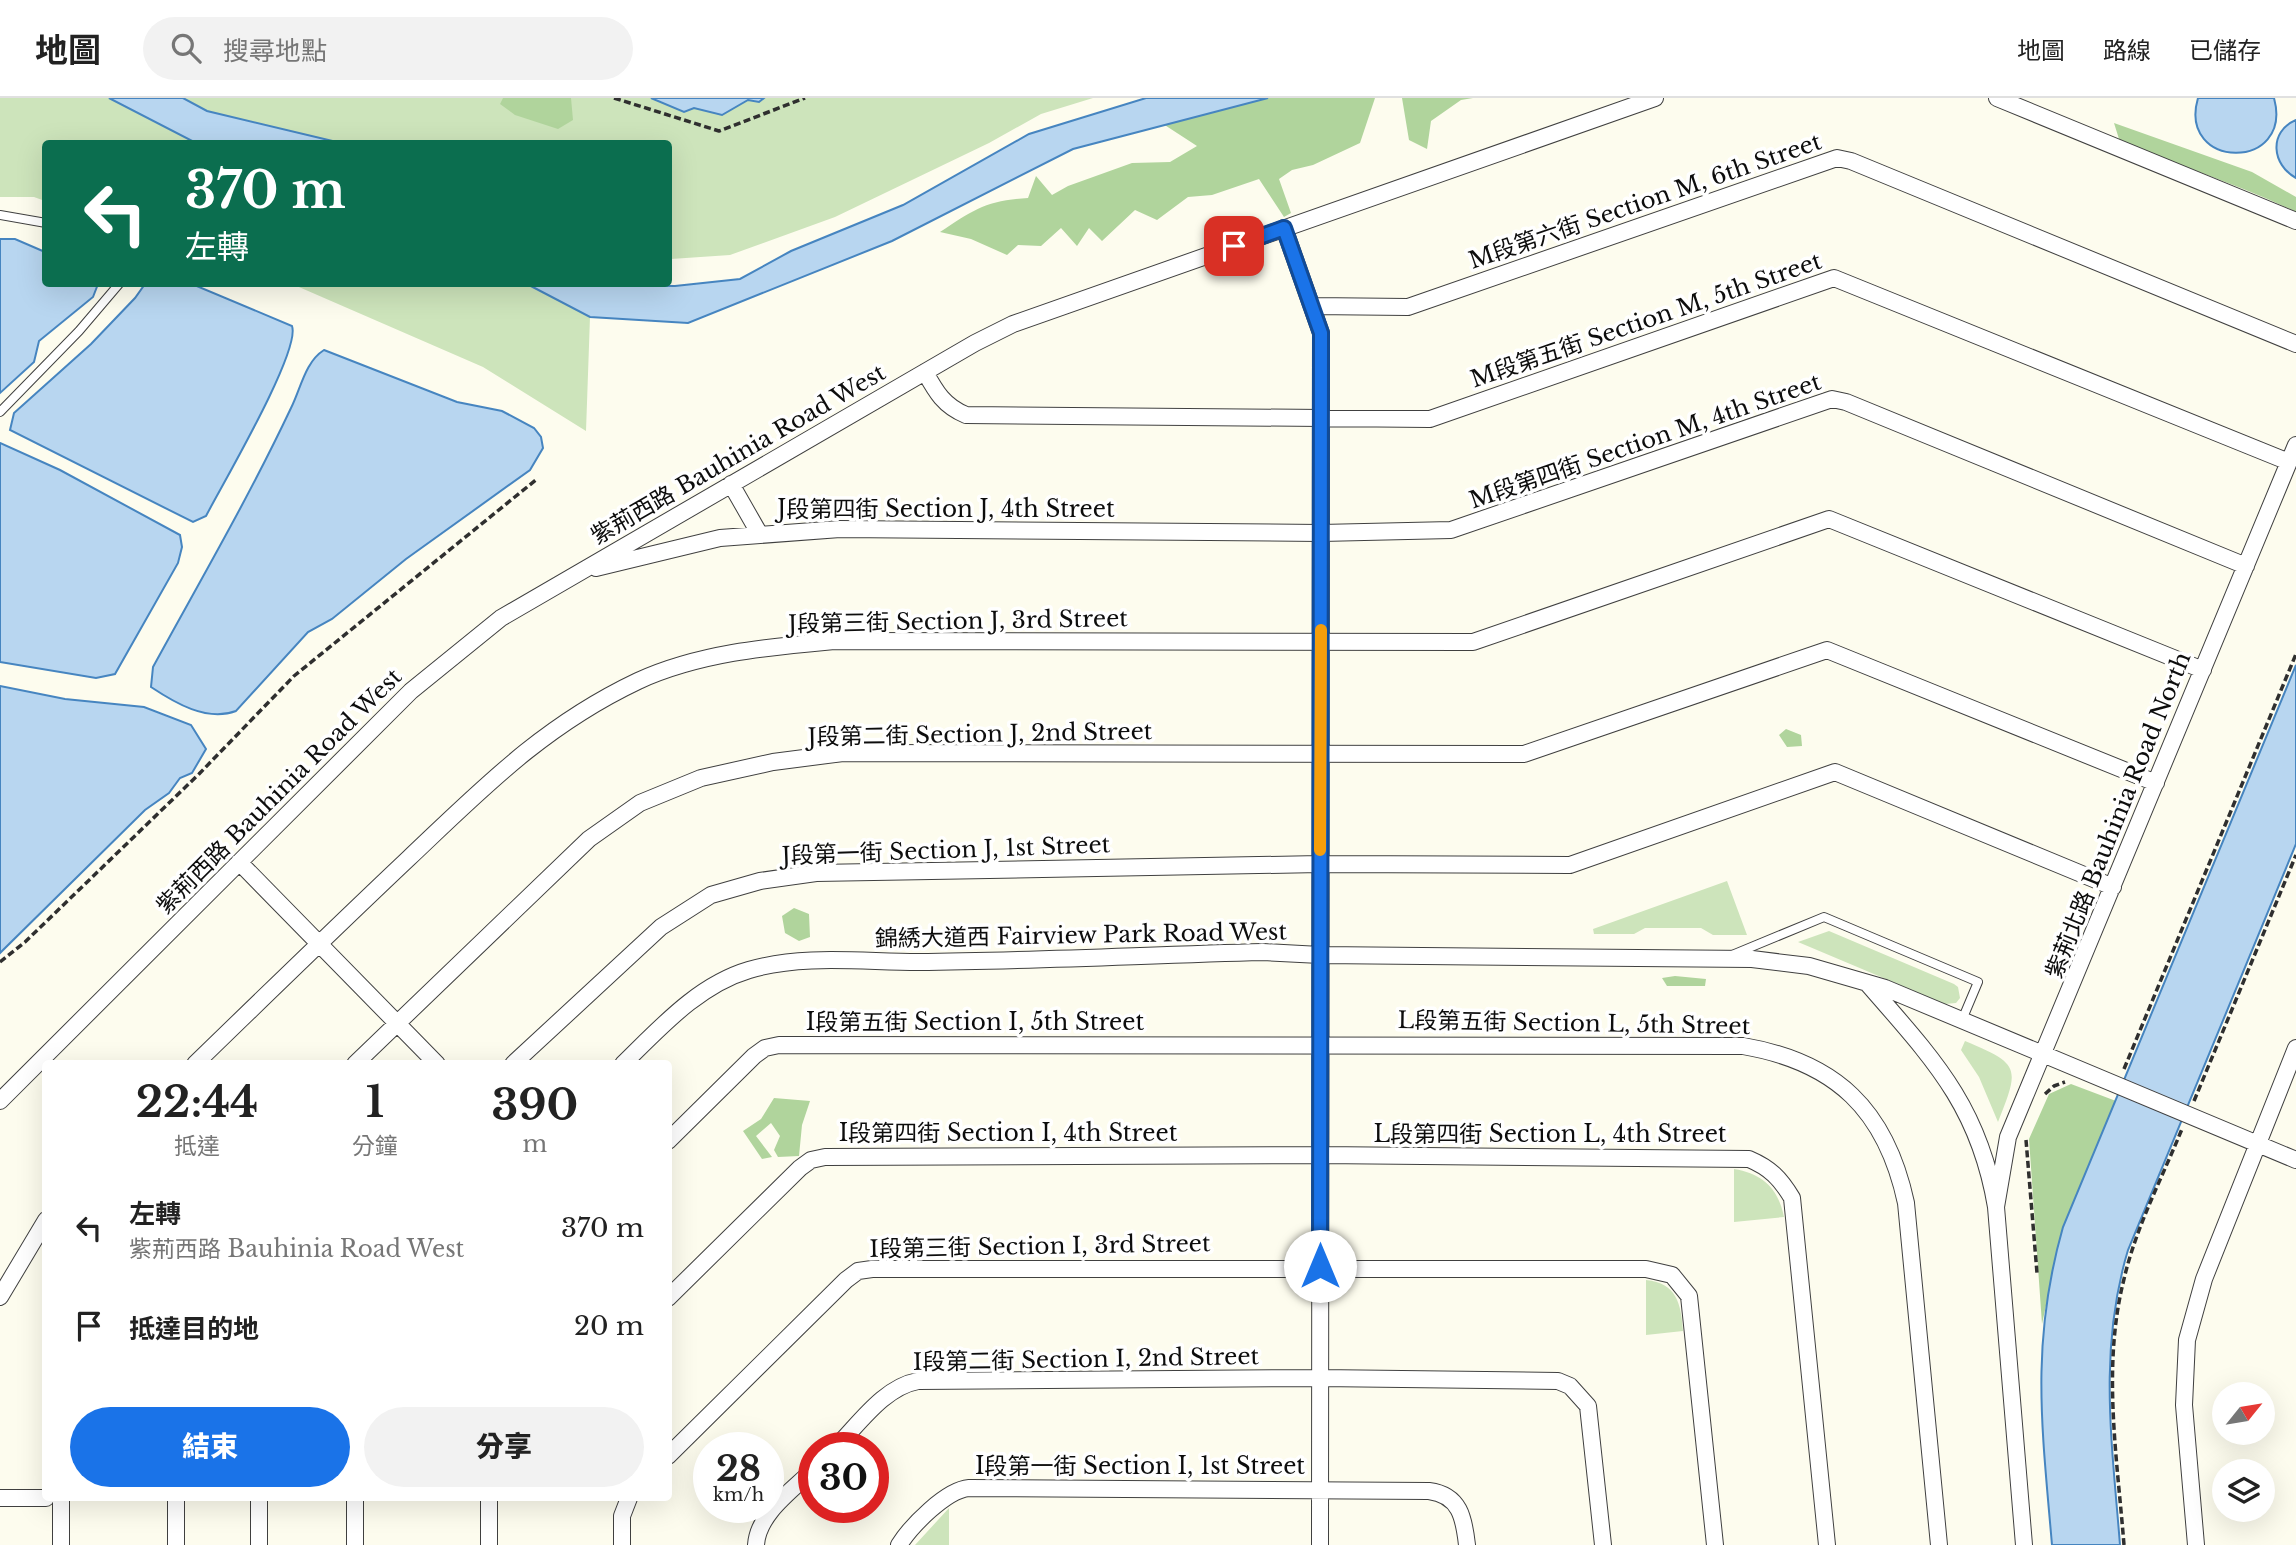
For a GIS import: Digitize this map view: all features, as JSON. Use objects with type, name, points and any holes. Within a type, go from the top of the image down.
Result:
[{"type":"street","name":"紫荊西路 Bauhinia Road West","points":[[0,1101],[411,691],[501,618],[925,372],[1013,324],[1655,98]]},
{"type":"street","points":[[1997,98],[2296,220]]},
{"type":"street","name":"M段第六街 Section M, 6th Street","points":[[1312,306],[1408,307],[1837,158],[1851,161],[2296,344]]},
{"type":"street","points":[[1284,228],[1321,333],[1320,1545]]},
{"type":"street","name":"M段第五街 Section M, 5th Street","points":[[925,372],[941,399],[952,409],[966,415],[1430,419],[1834,278],[2289,462]]},
{"type":"street","name":"M段第四街 Section M, 4th Street","points":[[1321,533],[1451,530],[1832,399],[1846,402],[2246,566]]},
{"type":"street","name":"紫荊北路 Bauhinia Road North","points":[[1996,1207],[2008,1137],[2296,445]]},
{"type":"street","points":[[731,484],[759,533]]},
{"type":"street","name":"J段第三街 Section J, 3rd Street","points":[[199,1060],[519,754],[583,710],[640,680],[700,660],[754,649],[834,641],[1473,642],[1829,519],[2203,670]]},
{"type":"street","name":"J段第四街 Section J, 4th Street","points":[[577,573],[682,546],[759,533],[853,529],[1321,533]]},
{"type":"street","name":"J段第二街 Section J, 2nd Street","points":[[359,1060],[589,839],[640,803],[701,778],[773,762],[843,754],[1524,754],[1826,650],[1840,653],[2157,783]]},
{"type":"street","name":"J段第一街 Section J, 1st Street","points":[[517,1060],[662,927],[710,895],[760,881],[816,873],[1320,864],[1570,865],[1835,772],[2113,887]]},
{"type":"street","points":[[239,862],[434,1060]]},
{"type":"street","name":"錦綉大道西 Fairview Park Road West","points":[[627,1060],[678,1010],[711,988],[747,970],[788,961],[919,962],[1263,952],[1320,956],[1723,958],[1809,966],[1865,980],[2044,1054],[2124,1081],[2184,1113],[2296,1160]]},
{"type":"street","points":[[1865,980],[1937,1064],[1965,1107],[1985,1156],[1996,1207],[2024,1545]]},
{"type":"street","name":"I段第五街 Section I, 5th Street","points":[[672,1137],[754,1056],[765,1048],[779,1045],[1320,1043]]},
{"type":"street","name":"L段第五街 Section L, 5th Street","points":[[1320,1043],[1743,1046],[1777,1052],[1810,1064],[1839,1083],[1864,1107],[1884,1136],[1898,1168],[1903,1191],[1939,1545]]},
{"type":"street","points":[[2196,1545],[2183,1405],[2187,1340],[2201,1288],[2253,1160],[2256,1143],[2296,1048]]},
{"type":"street","name":"I段第四街 Section I, 4th Street","points":[[672,1294],[811,1160],[839,1156],[1320,1155]]},
{"type":"street","name":"L段第四街 Section L, 4th Street","points":[[1320,1155],[1729,1157],[1749,1159],[1767,1167],[1782,1181],[1791,1198],[1795,1217],[1827,1545]]},
{"type":"street","points":[[0,1297],[42,1227]]},
{"type":"street","name":"I段第三街 Section I, 3rd Street","points":[[672,1452],[858,1271],[1320,1266],[1646,1269],[1672,1275],[1689,1296],[1715,1545]]},
{"type":"street","name":"I段第二街 Section I, 2nd Street","points":[[851,1432],[892,1391],[904,1383],[918,1381],[1320,1378],[1544,1380],[1570,1386],[1580,1395],[1591,1419],[1603,1545]]},
{"type":"street","points":[[756,1545],[759,1527],[798,1485]]},
{"type":"street","name":"I段第一街 Section I, 1st Street","points":[[899,1545],[943,1499],[962,1488],[1438,1492],[1459,1507],[1467,1545]]},
{"type":"street","points":[[0,1498],[42,1498]]},
{"type":"street","points":[[61,1501],[61,1545]]},
{"type":"street","points":[[176,1501],[176,1545]]},
{"type":"street","points":[[259,1501],[259,1545]]},
{"type":"street","points":[[355,1501],[355,1545]]},
{"type":"street","points":[[489,1501],[489,1545]]},
{"type":"street","points":[[622,1545],[622,1516],[628,1501]]},
{"type":"lane","points":[[0,215],[42,222]]},
{"type":"lane","points":[[0,412],[88,321],[116,287]]},
{"type":"lane","points":[[1723,958],[1824,917],[1978,982],[1962,1020]]},
{"type":"path","points":[[614,98],[719,131],[805,98]]},
{"type":"path","points":[[0,962],[25,942],[199,774],[293,676],[537,479]]},
{"type":"path","points":[[2124,1081],[2122,1073],[2296,654]]},
{"type":"path","points":[[2124,1545],[2112,1388],[2114,1332],[2132,1251],[2183,1126],[2184,1113],[2193,1103],[2296,855]]},
{"type":"path","points":[[2042,1099],[2054,1086],[2072,1082]]},
{"type":"path","points":[[2030,1128],[2026,1138],[2036,1273]]},
{"type":"green space","points":[[0,98],[109,98],[190,140],[42,140],[42,200],[34,197],[0,197]]},
{"type":"green space","points":[[183,98],[1093,98],[1041,114],[989,143],[835,217],[730,255],[672,259],[672,140],[328,140],[207,111]]},
{"type":"green space","points":[[503,98],[571,98],[573,120],[558,129],[515,115],[500,104]]},
{"type":"green space","points":[[1238,98],[1375,98],[1360,143],[1313,165],[1292,170],[1279,179],[1291,213],[1284,217],[1259,179],[1212,195],[1188,197],[1157,220],[1135,210],[1102,241],[1089,228],[1077,246],[1061,228],[1041,246],[1018,245],[1007,255],[971,239],[940,232],[991,204],[1028,198],[1036,176],[1052,195],[1068,186],[1132,163],[1170,162],[1197,146],[1157,120]]},
{"type":"green space","points":[[1402,98],[1473,98],[1461,100],[1431,121],[1427,149],[1409,140]]},
{"type":"green space","points":[[2114,123],[2252,172],[2296,197],[2296,212],[2119,139]]},
{"type":"green space","points":[[299,287],[533,287],[590,317],[586,431],[483,367]]},
{"type":"green space","points":[[1786,729],[1801,735],[1802,746],[1787,747],[1779,735]]},
{"type":"green space","points":[[1727,881],[1747,935],[1713,935],[1701,928],[1645,928],[1634,934],[1594,934],[1593,929]]},
{"type":"green space","points":[[794,908],[809,914],[810,937],[799,941],[785,933],[782,916]]},
{"type":"green space","points":[[1829,931],[1954,984],[1958,987],[1960,998],[1956,1003],[1945,1004],[1798,942]]},
{"type":"green space","points":[[1675,976],[1706,979],[1705,986],[1667,986],[1662,978]]},
{"type":"green space","points":[[1965,1041],[1996,1056],[2005,1062],[2010,1070],[2010,1089],[1998,1122],[1979,1077],[1961,1050]]},
{"type":"green space","points":[[2071,1084],[2116,1101],[2063,1227],[2042,1324],[2029,1139],[2049,1094]]},
{"type":"green space","points":[[774,1098],[810,1101],[802,1125],[799,1156],[778,1157],[774,1150],[780,1136],[771,1123],[756,1136],[772,1157],[762,1159],[743,1131],[761,1119]]},
{"type":"green space","points":[[1734,1169],[1744,1171],[1768,1184],[1778,1198],[1784,1217],[1734,1222]]},
{"type":"green space","points":[[1646,1280],[1665,1285],[1671,1290],[1679,1304],[1683,1331],[1646,1335]]},
{"type":"green space","points":[[949,1508],[949,1545],[915,1545]]},
{"type":"water","points":[[109,98],[183,98],[207,111],[328,140],[190,140]]},
{"type":"water","points":[[651,98],[764,98],[759,102],[748,100],[722,115],[694,108],[684,112]]},
{"type":"water","points":[[1146,98],[1268,98],[1073,149],[892,241],[688,323],[590,317],[533,287],[672,287],[740,279],[791,251],[903,205],[1029,134]]},
{"type":"water","points":[[2198,98],[2274,98],[2276,122],[2268,139],[2253,150],[2236,153],[2218,149],[2204,139],[2196,122]]},
{"type":"water","points":[[2296,120],[2296,178],[2282,165],[2276,149],[2281,132]]},
{"type":"water","points":[[0,239],[15,239],[42,251],[42,287],[97,287],[93,297],[39,341],[34,362],[0,393]]},
{"type":"water","points":[[143,287],[199,287],[292,326],[292,340],[285,362],[258,419],[206,516],[193,522],[10,430],[14,413],[91,344]]},
{"type":"water","points":[[324,350],[457,402],[502,411],[534,428],[541,437],[543,448],[530,470],[406,559],[332,619],[308,632],[236,711],[214,714],[192,709],[151,687],[153,667],[258,474],[308,368]]},
{"type":"water","points":[[0,443],[60,470],[180,535],[182,547],[178,563],[115,674],[96,678],[0,662]]},
{"type":"water","points":[[2296,665],[2296,844],[2128,1250],[2119,1287],[2110,1360],[2110,1397],[2120,1545],[2052,1545],[2042,1424],[2042,1348],[2046,1309],[2063,1227]]},
{"type":"water","points":[[0,686],[65,699],[144,707],[191,725],[206,749],[192,773],[180,778],[169,793],[145,810],[0,953]]},
{"type":"slow traffic","points":[[1320,850],[1321,630]]},
{"type":"route","points":[[1234,246],[1284,228],[1321,333],[1320,1266]]}]
